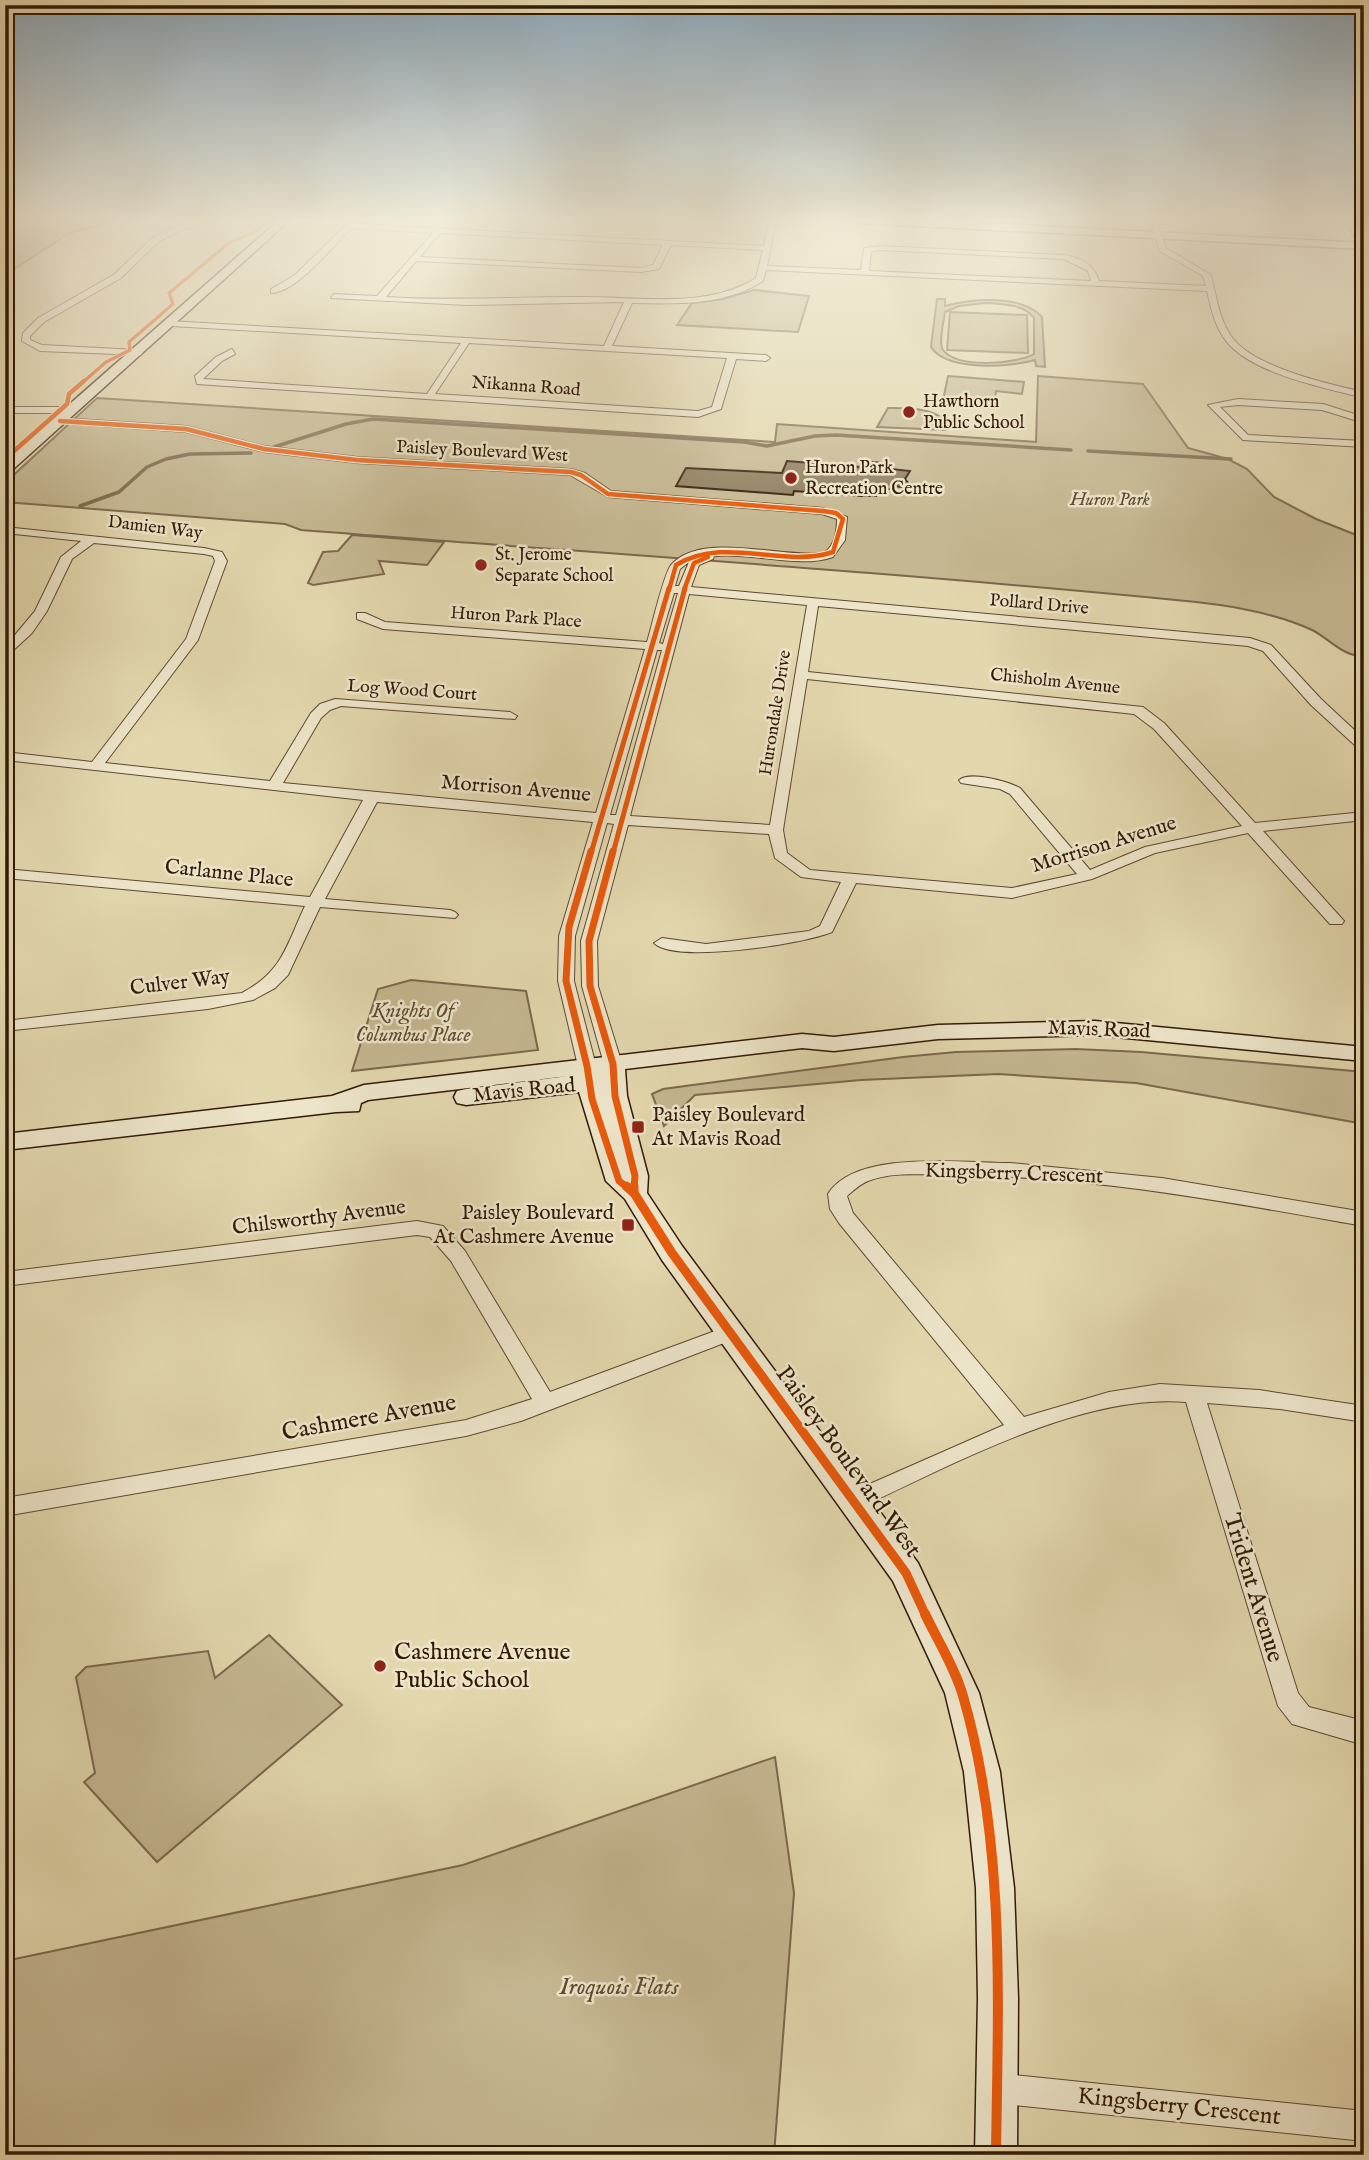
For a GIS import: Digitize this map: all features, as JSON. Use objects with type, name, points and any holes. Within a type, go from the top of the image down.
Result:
[{"type":"street","points":[[40,321],[26,335],[26,341],[40,348],[138,353]]},
{"type":"street","points":[[5,469],[174,321]]},
{"type":"street","points":[[607,348],[619,321]]},
{"type":"street","points":[[1221,321],[1235,346],[1269,365],[1362,395]]},
{"type":"street","points":[[172,323],[766,358]]},
{"type":"street","points":[[429,397],[467,340]]},
{"type":"street","name":"Nikanna Road","points":[[232,352],[219,359],[198,379],[200,382],[706,412],[716,409],[732,356]]},
{"type":"street","points":[[1334,410],[1362,395]]},
{"type":"street","points":[[1364,420],[1334,410],[1238,402],[1213,405],[1240,435],[1246,438],[1364,444]]},
{"type":"street","points":[[5,410],[72,410]]},
{"type":"street","name":"Paisley Boulevard West","points":[[60,421],[186,429],[264,449],[356,460],[568,472],[581,475],[608,494],[823,511],[836,513],[843,519],[833,552],[826,556],[815,558],[732,552],[705,553],[683,559],[674,568],[569,927],[565,962],[571,1005],[601,1073]]},
{"type":"street","name":"Damien Way","points":[[5,530],[204,551],[218,554],[221,561],[192,640],[96,766]]},
{"type":"street","points":[[5,654],[28,631],[41,611],[67,557],[93,538]]},
{"type":"street","name":"Paisley Boulevard West","points":[[732,552],[709,556],[694,563],[592,928],[588,954],[590,986],[607,1149],[619,1181],[634,1193],[666,1244],[906,1573],[962,1693],[982,1772],[995,1888],[998,1998],[996,2155]]},
{"type":"street","name":"Pollard Drive","points":[[669,589],[1250,642],[1268,648],[1316,702],[1364,746]]},
{"type":"street","name":"Hurondale Drive","points":[[776,830],[813,603]]},
{"type":"street","name":"Huron Park Place","points":[[361,616],[383,625],[670,648]]},
{"type":"street","name":"Chisholm Avenue","points":[[803,675],[1138,710],[1159,726],[1336,921]]},
{"type":"street","name":"Log Wood Court","points":[[273,788],[316,716],[325,707],[333,704],[365,702],[510,716]]},
{"type":"street","name":"Morrison Avenue","points":[[5,756],[273,788],[622,820],[776,830],[779,855],[806,874],[1012,893],[1087,876],[1150,850],[1253,828],[1364,816]]},
{"type":"street","points":[[966,780],[1004,785],[1015,791],[1087,876]]},
{"type":"street","name":"Culver Way","points":[[5,1026],[247,997],[269,985],[282,972],[314,904],[372,797]]},
{"type":"street","name":"Carlanne Place","points":[[5,873],[450,915]]},
{"type":"street","points":[[662,943],[706,949],[812,936],[826,929],[850,879]]},
{"type":"street","name":"Mavis Road","points":[[5,1142],[336,1104],[380,1108],[601,1073],[808,1056],[834,1044],[938,1032],[1095,1028],[1364,1054]]},
{"type":"street","name":"Kingsberry Crescent","points":[[1018,1426],[840,1209],[837,1194],[866,1174],[913,1169],[1054,1171],[1128,1180],[1364,1219]]},
{"type":"street","name":"Chilsworthy Avenue","points":[[5,1279],[417,1228],[436,1231],[458,1256],[545,1402]]},
{"type":"street","name":"Cashmere Avenue","points":[[5,1507],[466,1428],[545,1402],[730,1333]]},
{"type":"street","points":[[855,1500],[1018,1426],[1063,1411],[1151,1392],[1285,1400],[1364,1414]]},
{"type":"street","name":"Trident Avenue","points":[[1194,1394],[1287,1698],[1301,1716],[1364,1733]]},
{"type":"street","name":"Kingsberry Crescent","points":[[995,2088],[1364,2126]]},
{"type":"green space","points":[[680,321],[801,321],[798,332],[677,325]]},
{"type":"green space","points":[[934,321],[944,321],[942,347],[950,356],[987,363],[1014,360],[1034,354],[1034,321],[1042,321],[1045,367],[1036,366],[1035,360],[980,366],[950,361],[931,347]]},
{"type":"green space","points":[[949,321],[1027,321],[1028,353],[947,350]]},
{"type":"green space","points":[[948,376],[1024,382],[1022,394],[996,391],[994,408],[942,405]]},
{"type":"green space","name":"Huron Park","points":[[1038,376],[1143,384],[1188,448],[1228,459],[1247,469],[1274,497],[1316,519],[1364,538],[1364,656],[1350,654],[1312,630],[1282,618],[1202,603],[854,572],[301,530],[285,524],[5,502],[5,483],[97,398],[775,442],[777,424],[1036,442]]},
{"type":"green space","points":[[888,408],[930,412],[938,415],[948,426],[946,430],[877,427]]},
{"type":"green space","points":[[352,535],[444,542],[427,565],[379,561],[384,574],[313,585],[308,583],[323,552],[338,551]]},
{"type":"green space","name":"Knights Of Columbus Place","points":[[411,980],[526,991],[538,1050],[352,1071],[378,989]]},
{"type":"green space","points":[[1076,1049],[1141,1052],[1364,1072],[1364,1124],[1136,1083],[998,1074],[861,1080],[695,1095],[664,1126],[652,1094],[663,1089],[903,1057],[956,1052]]},
{"type":"green space","points":[[269,1635],[342,1705],[157,1862],[84,1782],[95,1773],[76,1677],[86,1667],[208,1651],[215,1678]]},
{"type":"green space","name":"Iroquois Flats","points":[[775,1757],[794,1893],[774,2155],[5,2155],[5,1961],[463,1865]]},
{"type":"building","name":"Huron Park Recreation Centre","points":[[787,461],[860,467],[862,461],[884,463],[882,468],[910,471],[905,479],[912,488],[893,486],[893,489],[885,489],[884,493],[875,492],[876,496],[862,496],[794,491],[793,495],[676,486],[686,468],[782,473]]},
{"type":"waterway","points":[[274,447],[346,424],[373,419],[744,442],[767,446],[815,436],[836,435],[1071,450]]},
{"type":"waterway","points":[[1088,451],[1231,459]]},
{"type":"waterway","points":[[80,506],[119,492],[147,467],[166,459],[190,454],[251,453]]},
{"type":"cycle path","points":[[5,459],[67,404],[69,394],[106,362],[130,350],[129,342],[154,321]]},
{"type":"cycle path","points":[[60,421],[186,429],[264,449],[357,460],[571,472],[581,475],[608,494],[823,511],[836,513],[843,519],[833,552],[815,558],[723,551],[688,557],[676,565],[569,927],[566,981],[587,1066],[592,1099],[619,1181],[634,1193],[672,1253],[906,1573],[962,1693],[982,1772],[995,1888],[998,1998],[996,2155]]},
{"type":"cycle path","points":[[634,1193],[635,1176],[615,1096],[613,1064],[590,986],[589,941],[688,576],[694,563],[708,557]]},
{"type":"place","name":"Hawthorn Public School","points":[[909,412]]},
{"type":"place","name":"Huron Park Recreation Centre","points":[[791,478]]},
{"type":"place","name":"St. Jerome Separate School","points":[[481,565]]},
{"type":"place","name":"Paisley Boulevard At Mavis Road","points":[[638,1127]]},
{"type":"place","name":"Paisley Boulevard At Cashmere Avenue","points":[[628,1225]]},
{"type":"place","name":"Cashmere Avenue Public School","points":[[380,1666]]}]
